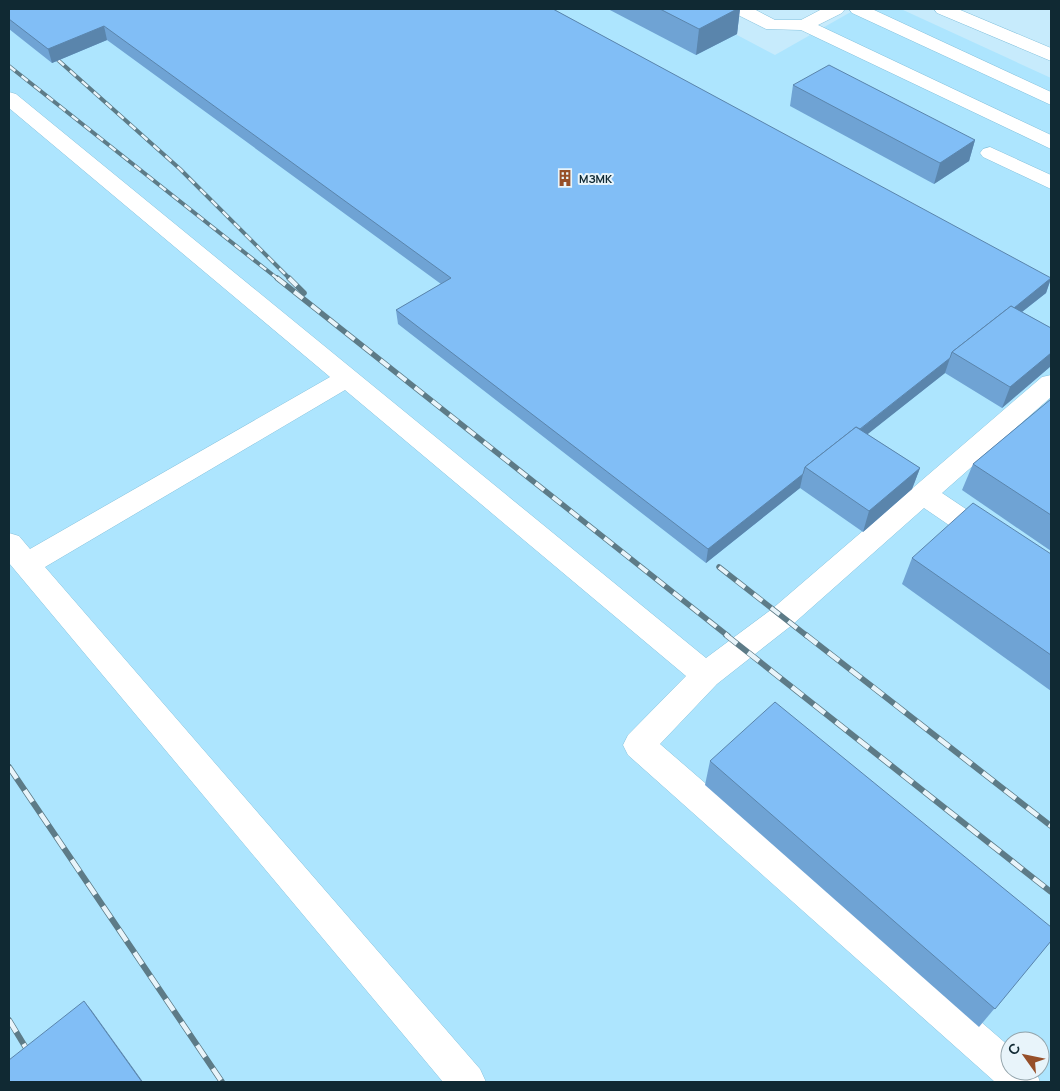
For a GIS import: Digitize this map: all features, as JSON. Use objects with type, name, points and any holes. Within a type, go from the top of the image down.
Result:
[{"type":"street","points":[[740,9],[772,25],[804,25],[1051,143]]},
{"type":"street","points":[[804,25],[836,9]]},
{"type":"street","points":[[858,9],[1051,100]]},
{"type":"street","points":[[943,9],[1051,55]]},
{"type":"street","points":[[9,98],[706,675]]},
{"type":"street","points":[[990,153],[1051,183]]},
{"type":"street","points":[[347,378],[18,554],[467,1082]]},
{"type":"street","points":[[1022,1082],[639,745],[706,675],[782,616],[1051,383]]},
{"type":"street","points":[[923,494],[1051,580]]},
{"type":"shaded area","points":[[9,9],[688,9],[775,55],[856,9],[901,9],[1051,78],[1051,1082],[9,1082]]},
{"type":"building","name":"МЗМК","points":[[9,9],[553,9],[1051,278],[1014,308],[1011,306],[952,352],[950,358],[860,429],[856,427],[805,467],[803,474],[708,549],[396,310],[451,278],[104,26],[48,49],[9,19]]},
{"type":"building","points":[[660,9],[737,9],[699,29]]},
{"type":"building","points":[[829,65],[975,140],[940,163],[793,85]]},
{"type":"building","points":[[1011,306],[1051,328],[1051,353],[1010,387],[952,352]]},
{"type":"building","points":[[1051,399],[1051,515],[973,464]]},
{"type":"building","points":[[856,427],[920,468],[869,511],[805,467]]},
{"type":"building","points":[[973,503],[1051,554],[1051,655],[912,558]]},
{"type":"building","points":[[775,702],[1051,927],[1051,941],[995,1009],[710,761]]},
{"type":"building","points":[[84,1001],[142,1082],[9,1082],[9,1060]]},
{"type":"railway","points":[[58,60],[180,169],[304,293]]},
{"type":"railway","points":[[9,66],[278,279]]},
{"type":"railway","points":[[277,278],[728,636]]},
{"type":"railway","points":[[719,567],[807,636]]},
{"type":"railway","points":[[726,635],[1051,892]]},
{"type":"railway","points":[[806,635],[1051,826]]},
{"type":"railway","points":[[9,767],[222,1082]]},
{"type":"railway","points":[[9,1020],[32,1058]]},
{"type":"place","name":"МЗМК","points":[[565,178]]}]
